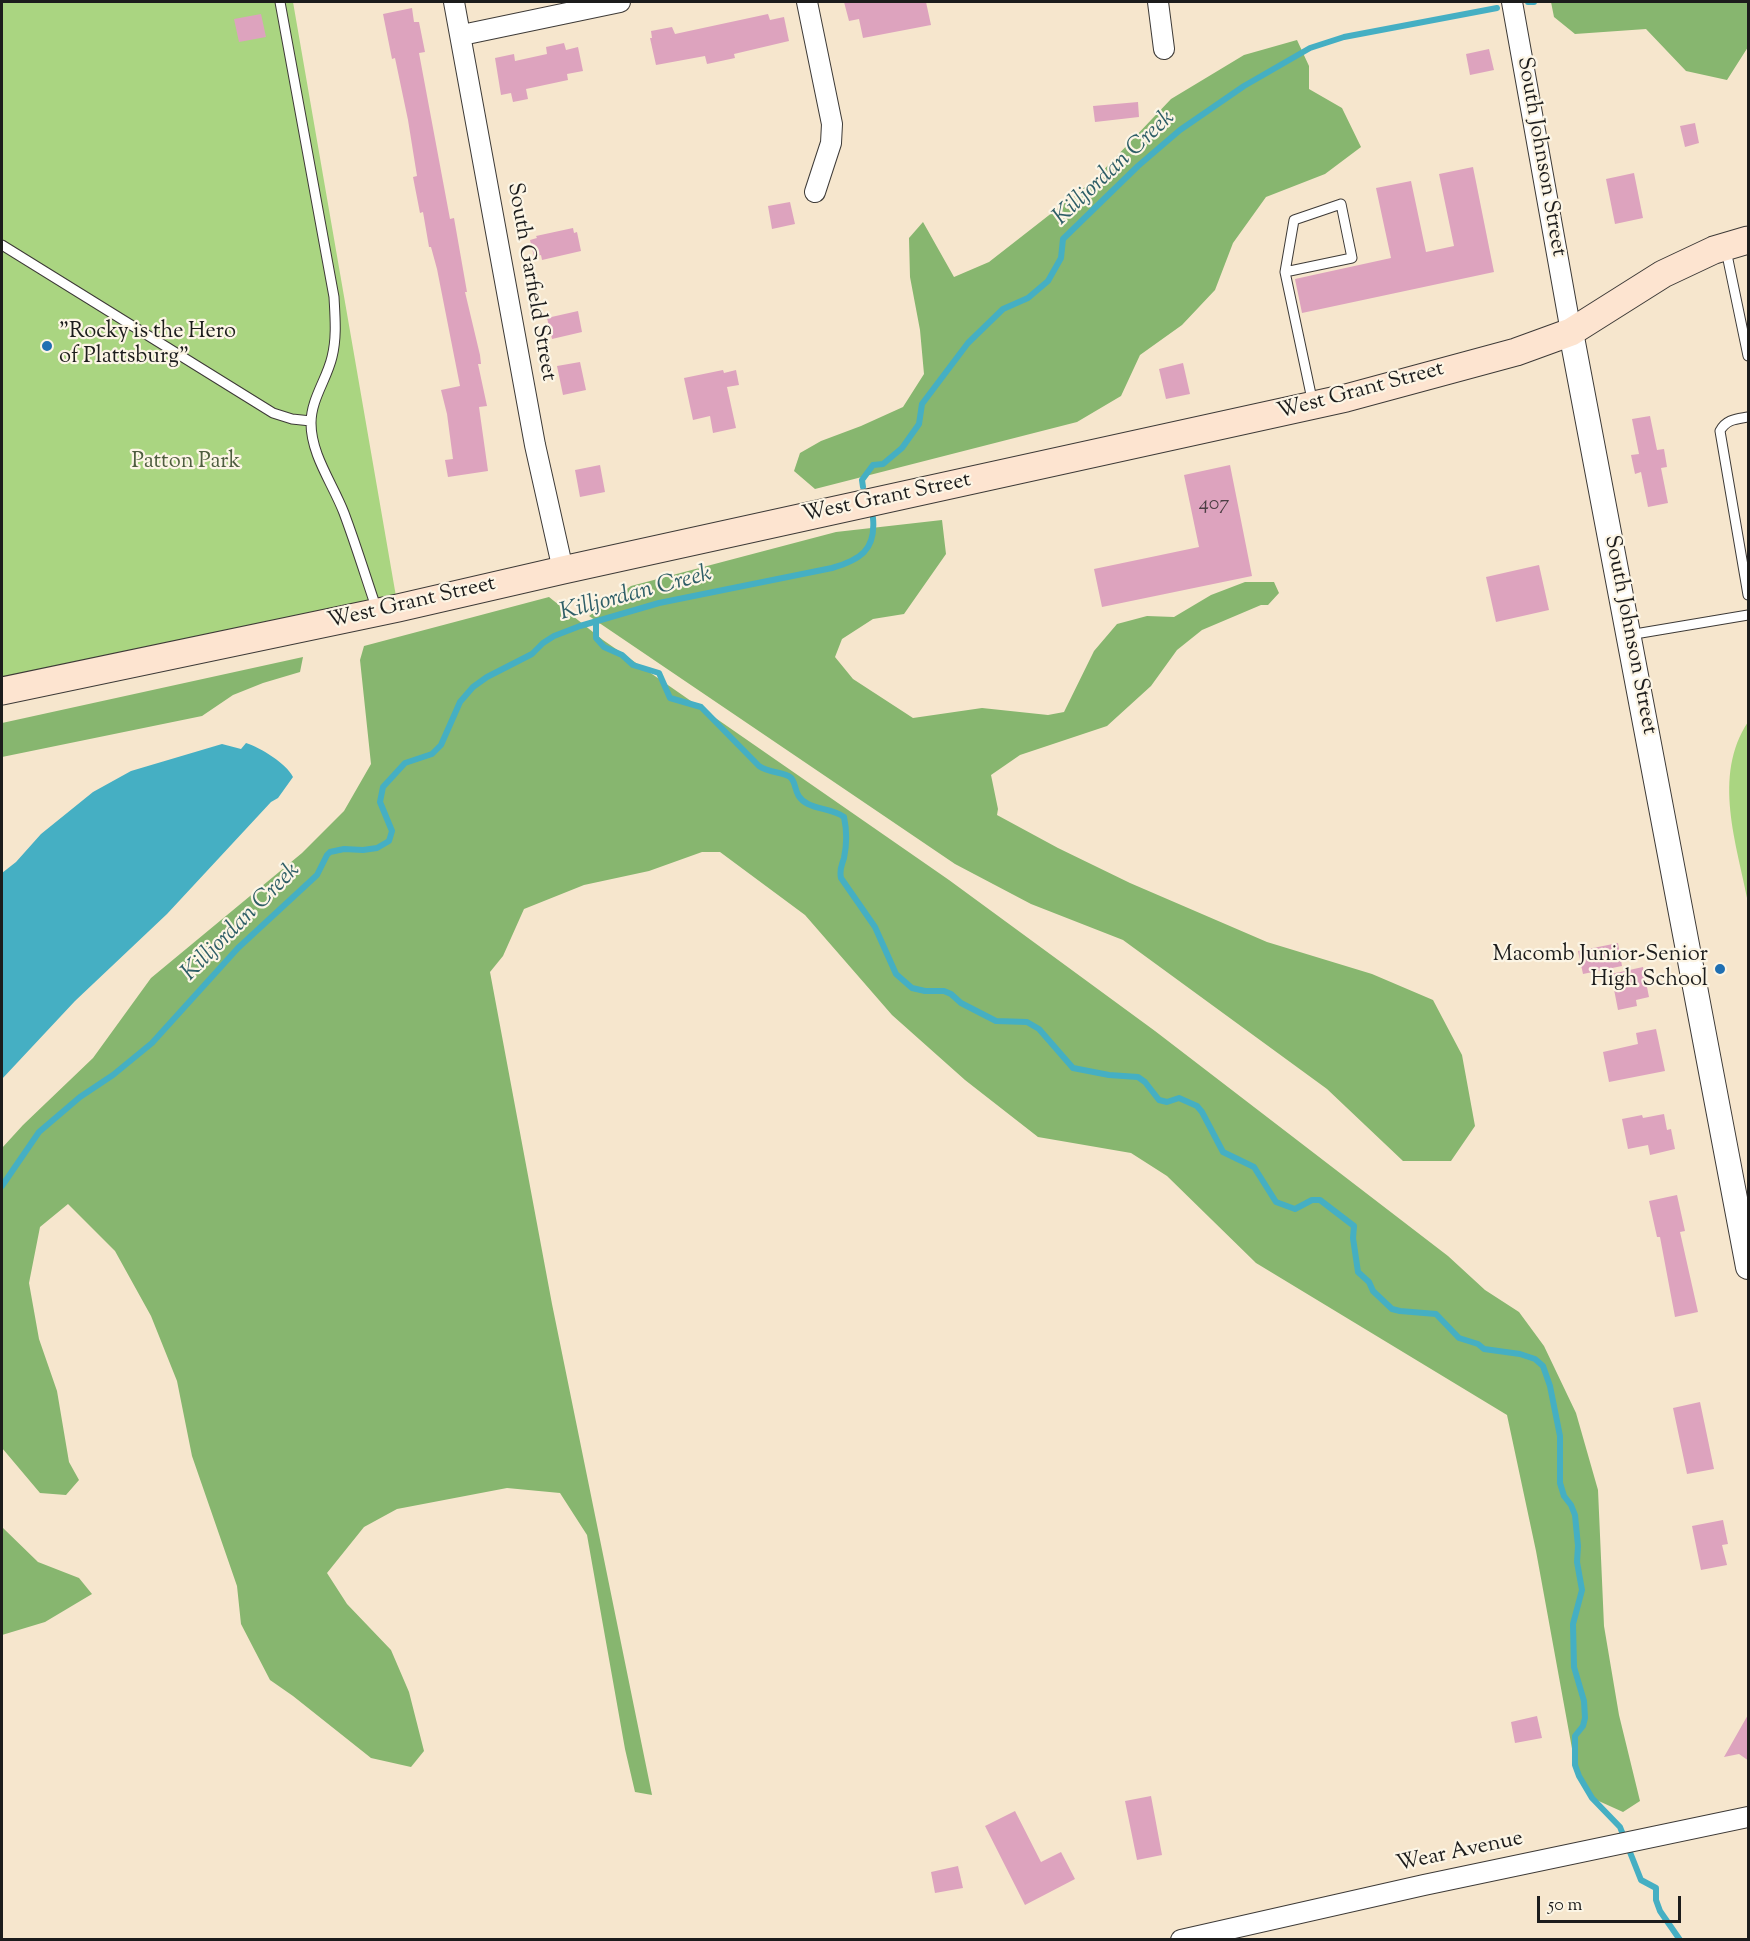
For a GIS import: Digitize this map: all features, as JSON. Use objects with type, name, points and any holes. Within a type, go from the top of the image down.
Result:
[{"type":"main road","name":"West Grant Street","points":[[2,692],[1313,406],[1516,352],[1571,333],[1663,274],[1695,257],[1736,243]]},
{"type":"street","name":"South Garfield Street","points":[[454,2],[462,35],[535,445],[562,570]]},
{"type":"street","points":[[462,35],[620,2]]},
{"type":"street","points":[[807,2],[832,124],[831,144],[816,192]]},
{"type":"street","points":[[1158,2],[1164,49]]},
{"type":"street","name":"South Johnson Street","points":[[1512,2],[1571,333],[1749,1267]]},
{"type":"street","name":"Wear Avenue","points":[[1181,1940],[1424,1885],[1749,1817]]},
{"type":"lane","points":[[280,2],[334,297],[336,330],[332,357],[311,421],[316,449],[344,512],[377,612]]},
{"type":"lane","points":[[1285,272],[1352,258],[1341,204],[1294,220],[1285,272],[1313,406]]},
{"type":"lane","points":[[1736,243],[1727,252],[1749,356]]},
{"type":"lane","points":[[2,245],[273,413],[292,419],[311,421]]},
{"type":"lane","points":[[1749,417],[1731,420],[1723,425],[1720,431],[1749,595]]},
{"type":"lane","points":[[1629,635],[1749,615]]},
{"type":"green space","name":"Patton Park","points":[[2,2],[293,2],[398,608],[2,692]]},
{"type":"green space","points":[[1551,2],[1748,2],[1748,47],[1727,80],[1686,71],[1646,29],[1575,34],[1554,17]]},
{"type":"green space","points":[[1297,40],[1309,66],[1309,89],[1342,108],[1361,147],[1325,174],[1266,197],[1233,243],[1215,290],[1182,325],[1140,355],[1121,396],[1077,422],[815,489],[794,471],[800,453],[821,441],[903,407],[924,374],[920,330],[910,277],[909,238],[923,222],[954,277],[989,262],[1094,180],[1171,99],[1244,55]]},
{"type":"green space","points":[[942,520],[946,554],[904,614],[873,619],[842,639],[835,657],[853,679],[913,718],[982,708],[1048,715],[1064,712],[1094,651],[1117,624],[1147,616],[1174,617],[1211,595],[1245,582],[1274,582],[1279,593],[1268,605],[1261,605],[1202,630],[1177,650],[1151,686],[1107,726],[1020,755],[991,775],[998,809],[997,815],[1130,883],[1267,942],[1372,974],[1433,1000],[1462,1055],[1475,1126],[1451,1161],[1403,1161],[1327,1089],[1123,940],[1031,904],[955,864],[589,616],[631,586],[836,532]]},
{"type":"green space","points":[[549,597],[603,640],[949,880],[1155,1031],[1448,1256],[1485,1290],[1519,1312],[1544,1346],[1576,1413],[1598,1490],[1604,1626],[1619,1715],[1640,1801],[1623,1812],[1592,1798],[1575,1765],[1536,1551],[1507,1415],[1256,1263],[1167,1176],[1131,1153],[1038,1137],[965,1080],[892,1015],[805,915],[720,852],[702,852],[649,871],[584,885],[524,909],[503,956],[490,972],[552,1304],[652,1795],[635,1792],[625,1749],[587,1535],[560,1493],[507,1488],[397,1509],[364,1527],[327,1573],[347,1604],[391,1650],[409,1692],[424,1751],[411,1767],[371,1758],[270,1680],[241,1624],[237,1586],[192,1456],[177,1381],[151,1316],[115,1251],[68,1204],[40,1227],[29,1283],[39,1339],[57,1391],[69,1462],[79,1480],[66,1495],[40,1493],[2,1448],[2,1148],[93,1058],[151,978],[302,853],[344,811],[371,764],[360,660],[364,646]]},
{"type":"green space","points":[[303,657],[300,672],[233,695],[202,716],[2,757],[2,723]]},
{"type":"green space","points":[[1748,722],[1748,902],[1730,810],[1729,787],[1731,765],[1737,743]]},
{"type":"green space","points":[[2,1527],[38,1562],[79,1578],[92,1594],[45,1622],[2,1635]]},
{"type":"water","points":[[246,743],[259,748],[285,766],[293,777],[278,798],[271,802],[167,914],[75,1001],[2,1079],[2,873],[16,862],[41,834],[93,792],[131,771],[222,744],[241,749]]},
{"type":"building","points":[[844,2],[926,2],[931,25],[863,38],[859,19],[849,21]]},
{"type":"building","points":[[412,8],[414,22],[419,22],[425,52],[419,53],[450,219],[454,218],[467,292],[465,292],[480,355],[481,364],[478,364],[487,406],[479,407],[488,471],[448,477],[445,460],[453,459],[441,390],[460,386],[437,269],[431,247],[429,247],[423,212],[420,213],[413,177],[417,176],[408,120],[383,14]]},
{"type":"building","points":[[261,14],[266,37],[239,42],[234,19]]},
{"type":"building","points":[[768,14],[770,20],[784,17],[789,41],[734,54],[735,58],[707,64],[705,56],[656,65],[650,38],[652,38],[651,31],[672,27],[675,34]]},
{"type":"building","points":[[564,43],[566,50],[578,47],[583,71],[567,74],[568,80],[526,89],[528,99],[513,102],[511,93],[501,95],[495,58],[514,54],[515,61],[547,54],[546,47]]},
{"type":"building","points":[[1489,49],[1494,70],[1470,75],[1466,54]]},
{"type":"building","points":[[1138,102],[1139,117],[1095,122],[1093,106]]},
{"type":"building","points":[[1695,123],[1699,143],[1685,147],[1680,126]]},
{"type":"building","points":[[1473,167],[1494,272],[1302,313],[1295,279],[1391,258],[1376,188],[1411,181],[1426,252],[1454,246],[1439,174]]},
{"type":"building","points":[[1634,173],[1643,218],[1615,224],[1606,179]]},
{"type":"building","points":[[790,202],[795,224],[772,229],[768,206]]},
{"type":"building","points":[[573,228],[574,233],[577,232],[581,251],[542,260],[541,255],[534,257],[530,240],[537,238],[536,236]]},
{"type":"building","points":[[578,311],[582,332],[552,339],[547,318]]},
{"type":"building","points":[[580,362],[586,390],[563,395],[557,366]]},
{"type":"building","points":[[1183,363],[1190,394],[1166,399],[1159,369]]},
{"type":"building","points":[[723,370],[724,373],[736,370],[739,385],[727,387],[736,428],[713,433],[710,416],[693,420],[684,378]]},
{"type":"building","points":[[1650,416],[1657,450],[1664,449],[1667,467],[1661,468],[1668,503],[1648,507],[1641,472],[1635,474],[1631,455],[1639,454],[1632,419]]},
{"type":"building","points":[[600,465],[605,492],[580,497],[575,470]]},
{"type":"building","points":[[1230,465],[1252,576],[1102,607],[1094,569],[1199,547],[1184,475]]},
{"type":"building","points":[[1539,565],[1549,610],[1496,622],[1486,577]]},
{"type":"building","points":[[1618,943],[1622,966],[1583,974],[1578,951]]},
{"type":"building","points":[[1643,967],[1649,997],[1636,1000],[1637,1006],[1618,1010],[1611,974]]},
{"type":"building","points":[[1656,1029],[1665,1071],[1609,1082],[1603,1052],[1638,1044],[1636,1033]]},
{"type":"building","points":[[1664,1114],[1667,1130],[1671,1129],[1675,1149],[1650,1155],[1648,1145],[1628,1149],[1622,1119]]},
{"type":"building","points":[[1677,1195],[1685,1231],[1680,1232],[1698,1312],[1675,1317],[1660,1237],[1657,1237],[1649,1201]]},
{"type":"building","points":[[1700,1402],[1714,1469],[1687,1474],[1673,1408]]},
{"type":"building","points":[[1723,1520],[1728,1544],[1722,1545],[1727,1565],[1701,1570],[1692,1526]]},
{"type":"building","points":[[1749,1713],[1749,1761],[1739,1754],[1724,1757]]},
{"type":"building","points":[[1537,1716],[1542,1738],[1515,1743],[1511,1722]]},
{"type":"building","points":[[1151,1796],[1162,1855],[1137,1860],[1125,1801]]},
{"type":"building","points":[[1015,1811],[1041,1862],[1061,1852],[1075,1879],[1025,1905],[985,1826]]},
{"type":"building","points":[[958,1866],[963,1888],[935,1893],[931,1872]]},
{"type":"waterway","name":"Killjordan Creek","points":[[1528,2],[1534,2]]},
{"type":"waterway","name":"Killjordan Creek","points":[[863,487],[862,480],[873,465],[883,464],[902,448],[919,424],[922,404],[968,343],[1003,309],[1028,298],[1048,281],[1061,258],[1063,239],[1138,166],[1180,130],[1244,86],[1310,48],[1344,37],[1497,8]]},
{"type":"waterway","name":"Killjordan Creek","points":[[2,1186],[39,1132],[80,1097],[113,1075],[152,1043],[238,948],[317,875],[330,852],[344,849],[377,848],[389,841],[392,831],[380,802],[383,787],[405,763],[432,754],[441,745],[460,702],[473,687],[487,677],[532,654],[554,636],[580,626],[659,603],[832,568],[851,561],[869,546],[872,538],[873,518]]},
{"type":"waterway","points":[[596,622],[596,638],[604,647],[622,655],[633,665],[659,673],[670,698],[701,707],[759,766],[790,777],[797,794],[803,801],[844,817],[846,843],[841,878],[875,927],[896,974],[912,988],[944,991],[961,1003],[996,1021],[1027,1022],[1039,1029],[1073,1068],[1109,1075],[1138,1077],[1159,1100],[1167,1102],[1179,1098],[1197,1106],[1223,1152],[1254,1167],[1276,1202],[1295,1209],[1312,1200],[1320,1200],[1354,1226],[1353,1238],[1358,1272],[1369,1282],[1373,1291],[1392,1309],[1436,1314],[1459,1338],[1478,1344],[1484,1349],[1520,1354],[1535,1359],[1543,1366],[1550,1386],[1560,1436],[1560,1483],[1564,1496],[1575,1515],[1577,1562],[1582,1590],[1573,1624],[1574,1667],[1584,1701],[1585,1718],[1583,1726],[1575,1736],[1575,1765],[1592,1798],[1620,1827],[1641,1880],[1656,1888],[1656,1900],[1660,1911],[1680,1940]]},
{"type":"place","name":"\"Rocky is the Hero of Plattsburg\"","points":[[47,346]]},
{"type":"place","name":"Macomb Junior-Senior High School","points":[[1720,969]]}]
